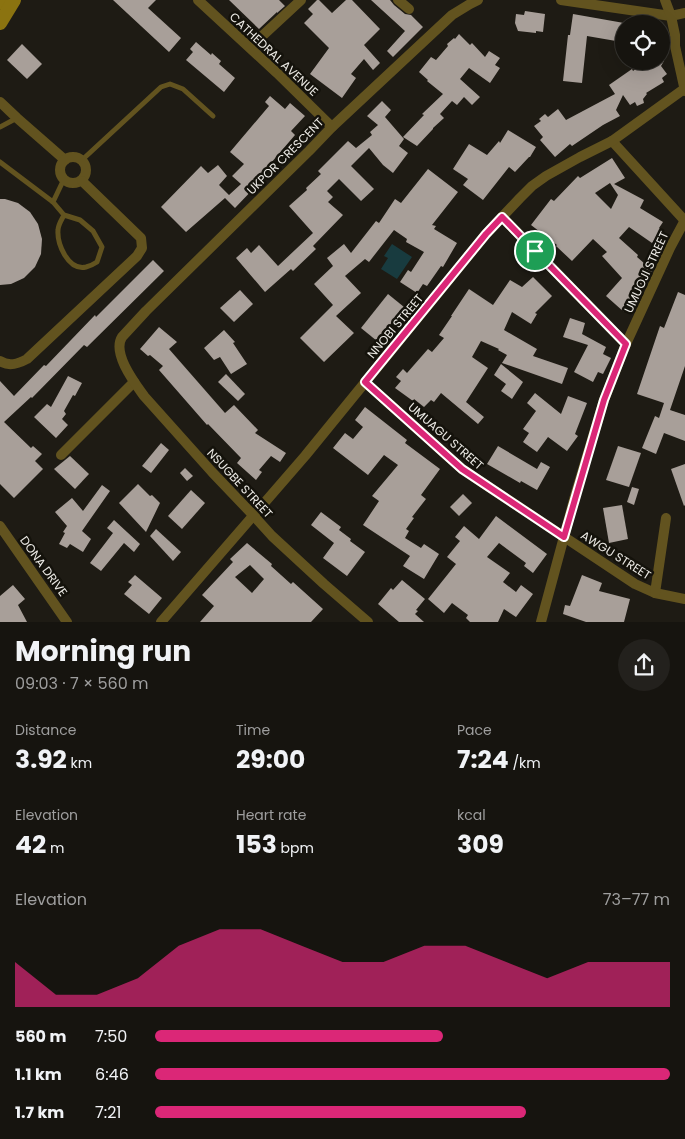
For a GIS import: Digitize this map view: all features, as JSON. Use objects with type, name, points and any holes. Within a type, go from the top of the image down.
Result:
[{"type":"street","points":[[0,23],[14,0]]},
{"type":"street","name":"CATHEDRAL AVENUE","points":[[198,0],[332,126]]},
{"type":"street","points":[[260,38],[300,0]]},
{"type":"street","points":[[398,0],[409,9]]},
{"type":"street","name":"UKPOR CRESCENT","points":[[119,342],[146,311],[309,151],[332,126],[452,15],[478,0]]},
{"type":"street","points":[[561,0],[671,16],[685,14]]},
{"type":"street","points":[[664,0],[671,16],[675,46],[685,90]]},
{"type":"street","name":"NNOBI STREET","points":[[161,622],[305,456],[486,234],[532,186],[546,176],[612,141],[685,90]]},
{"type":"street","points":[[0,102],[65,160]]},
{"type":"street","points":[[612,141],[685,220]]},
{"type":"street","points":[[71,158],[82,160],[87,170],[82,181],[69,183],[64,179],[60,169],[65,160],[71,158]]},
{"type":"street","points":[[0,361],[5,364],[18,364],[27,359],[137,256],[142,248],[141,238],[82,181]]},
{"type":"street","points":[[502,217],[626,344]]},
{"type":"street","name":"UMUOJI STREET","points":[[541,622],[604,400],[626,344],[670,248],[685,220]]},
{"type":"street","name":"NSUGBE STREET","points":[[119,342],[125,366],[144,396],[272,536],[368,622]]},
{"type":"street","points":[[60,455],[134,382]]},
{"type":"street","name":"UMUAGU STREET","points":[[365,382],[462,469],[564,537]]},
{"type":"street","points":[[655,593],[666,518]]},
{"type":"street","name":"DONA DRIVE","points":[[0,526],[48,592],[67,622]]},
{"type":"street","name":"AWGU STREET","points":[[564,537],[635,584],[655,593],[685,599]]},
{"type":"lane","points":[[82,160],[161,87],[170,84],[183,88],[213,116]]},
{"type":"lane","points":[[0,127],[17,118]]},
{"type":"lane","points":[[0,162],[53,202],[64,215],[80,220],[94,230],[102,247],[98,262],[85,268],[74,265],[64,256],[58,229],[64,215]]},
{"type":"lane","points":[[53,202],[64,179]]},
{"type":"water","points":[[392,244],[412,257],[397,279],[381,269],[388,258],[384,256]]},
{"type":"building","points":[[113,0],[156,0],[148,8],[181,38],[169,52]]},
{"type":"building","points":[[229,0],[279,0],[285,6],[259,29]]},
{"type":"building","points":[[317,0],[332,13],[346,0],[352,0],[380,29],[364,45],[380,63],[373,70],[364,59],[351,74],[356,78],[342,98],[310,74],[329,48],[304,23],[313,14],[308,9]]},
{"type":"building","points":[[371,0],[390,0],[405,14],[411,15],[423,27],[393,57],[387,51],[405,31]]},
{"type":"building","points":[[525,11],[545,14],[543,32],[518,31],[515,23],[516,14],[524,15]]},
{"type":"building","points":[[573,14],[615,21],[615,41],[587,36],[582,83],[563,81],[568,35],[570,35]]},
{"type":"building","points":[[459,34],[470,45],[472,43],[485,57],[489,51],[500,58],[495,65],[500,68],[490,83],[469,68],[460,79],[480,97],[472,105],[464,97],[457,105],[452,101],[440,114],[444,118],[417,146],[403,137],[424,115],[422,114],[443,94],[419,72],[431,57],[436,60],[448,46],[447,44]]},
{"type":"building","points":[[196,42],[221,61],[219,64],[235,78],[224,92],[186,60],[193,52],[190,49]]},
{"type":"building","points":[[22,44],[42,64],[27,79],[7,60]]},
{"type":"building","points":[[631,70],[664,70],[667,74],[662,78],[664,82],[646,93],[643,99],[644,103],[637,106],[635,102],[630,105],[623,95],[616,110],[620,116],[572,146],[570,144],[555,157],[540,140],[543,137],[534,126],[541,121],[539,119],[545,114],[548,117],[558,109],[566,120],[615,94],[609,85]]},
{"type":"building","points":[[270,96],[285,109],[290,103],[305,116],[291,131],[295,135],[253,184],[256,186],[235,208],[225,198],[186,232],[161,207],[201,166],[208,173],[218,165],[227,176],[219,185],[229,195],[241,184],[232,176],[244,164],[230,152],[269,106],[265,102]]},
{"type":"building","points":[[382,101],[391,110],[385,117],[404,139],[399,146],[408,153],[393,173],[383,165],[369,148],[351,166],[374,189],[361,201],[339,179],[327,191],[333,197],[328,202],[343,215],[313,246],[316,249],[293,271],[291,269],[265,292],[236,258],[247,248],[251,253],[259,245],[278,266],[313,233],[289,206],[307,190],[306,188],[321,174],[318,171],[348,141],[356,148],[372,135],[370,132],[378,125],[367,116]]},
{"type":"building","points":[[508,130],[536,147],[530,157],[515,172],[509,167],[483,200],[463,185],[468,179],[453,169],[469,144],[487,155],[499,141],[500,143]]},
{"type":"building","points":[[612,158],[625,178],[614,184],[644,200],[640,208],[663,222],[659,228],[661,230],[652,243],[629,227],[619,238],[652,270],[647,283],[633,297],[636,299],[624,312],[606,296],[622,278],[602,256],[607,252],[593,239],[572,261],[557,245],[531,225],[551,199],[554,201],[578,176],[580,178]],"holes":[[[610,183],[618,195],[611,209],[595,193]]]},
{"type":"building","points":[[428,169],[458,192],[432,225],[436,226],[434,229],[457,243],[443,267],[441,266],[427,286],[423,284],[417,293],[400,282],[408,270],[411,272],[424,252],[406,242],[407,239],[394,230],[369,262],[365,259],[345,276],[361,293],[336,316],[354,333],[324,362],[300,338],[333,305],[314,284],[333,266],[327,258],[344,244],[351,253],[376,221],[379,223],[395,199],[401,203]]},
{"type":"building","points":[[0,199],[18,203],[30,212],[38,224],[42,239],[41,254],[35,267],[24,278],[11,284],[0,285]]},
{"type":"building","points":[[153,260],[164,271],[87,347],[84,345],[32,398],[4,422],[31,448],[33,446],[42,454],[35,461],[43,469],[14,498],[0,484],[0,381],[14,396]]},
{"type":"building","points":[[533,277],[552,296],[535,313],[537,314],[531,324],[512,312],[504,330],[537,349],[533,356],[568,368],[562,384],[502,363],[507,355],[481,341],[472,357],[488,368],[466,402],[484,417],[478,424],[441,393],[434,402],[431,400],[424,407],[395,388],[401,381],[396,377],[403,369],[407,373],[428,349],[432,352],[444,338],[439,335],[469,289],[493,305],[510,280],[522,287]]},
{"type":"building","points":[[240,290],[253,304],[234,322],[220,308]]},
{"type":"building","points":[[678,292],[685,295],[685,366],[670,410],[685,415],[685,441],[664,433],[656,454],[642,448],[655,416],[659,418],[664,403],[637,394],[660,326],[664,328]]},
{"type":"building","points":[[388,294],[404,307],[377,341],[361,328]]},
{"type":"building","points":[[570,318],[585,323],[582,334],[606,347],[603,354],[611,358],[603,374],[598,372],[593,382],[574,372],[588,345],[563,337]]},
{"type":"building","points":[[159,327],[177,342],[169,349],[225,413],[234,405],[258,430],[255,433],[286,453],[280,462],[271,456],[259,470],[262,472],[256,480],[237,463],[241,458],[207,425],[159,370],[163,366],[140,349]]},
{"type":"building","points":[[224,330],[235,342],[233,343],[247,364],[231,374],[220,357],[214,360],[204,348]]},
{"type":"building","points":[[501,364],[523,382],[512,399],[501,391],[506,384],[494,375]]},
{"type":"building","points":[[226,374],[245,394],[238,401],[218,382]]},
{"type":"building","points":[[68,376],[82,383],[64,411],[66,414],[62,419],[68,425],[56,438],[34,417],[47,404],[51,407]]},
{"type":"building","points":[[535,393],[561,414],[568,396],[587,403],[575,434],[578,436],[567,451],[548,437],[537,452],[523,442],[529,433],[523,429],[536,411],[527,403]]},
{"type":"building","points":[[365,407],[407,440],[405,443],[440,469],[421,495],[426,499],[412,517],[414,518],[406,529],[409,531],[405,538],[421,548],[424,544],[439,554],[424,579],[403,566],[410,556],[363,525],[379,501],[372,496],[398,465],[384,455],[368,475],[333,448],[345,433],[353,439],[363,427],[355,420]]},
{"type":"building","points":[[161,443],[169,450],[151,473],[142,466]]},
{"type":"building","points":[[498,446],[537,469],[541,462],[550,467],[537,490],[521,481],[520,483],[487,464]]},
{"type":"building","points":[[618,446],[641,453],[629,487],[606,480]]},
{"type":"building","points":[[70,456],[89,474],[75,489],[54,469]]},
{"type":"building","points":[[685,464],[685,505],[684,506],[671,469]]},
{"type":"building","points":[[185,468],[193,476],[187,481],[180,473]]},
{"type":"building","points":[[138,484],[160,503],[146,532],[119,503]]},
{"type":"building","points":[[102,485],[110,491],[82,531],[91,539],[83,552],[70,544],[67,548],[59,544],[67,526],[55,512],[72,498],[83,511]]},
{"type":"building","points":[[632,487],[639,489],[634,505],[627,502]]},
{"type":"building","points":[[191,490],[205,503],[182,529],[168,516]]},
{"type":"building","points":[[463,494],[472,503],[459,516],[450,507]]},
{"type":"building","points":[[622,505],[628,539],[609,543],[603,508]]},
{"type":"building","points":[[321,512],[341,527],[339,530],[365,552],[347,576],[323,558],[334,543],[311,525]]},
{"type":"building","points":[[496,516],[547,554],[533,573],[524,566],[526,563],[499,543],[487,557],[510,573],[503,582],[516,592],[521,585],[533,594],[516,617],[504,609],[498,622],[470,622],[466,618],[468,615],[452,603],[444,613],[428,599],[456,564],[447,557],[460,541],[455,537],[464,526],[479,539]]},
{"type":"building","points":[[114,520],[140,544],[134,552],[124,543],[101,571],[90,563],[113,533],[107,528]]},
{"type":"building","points":[[156,529],[181,552],[173,561],[150,536]]},
{"type":"building","points":[[247,543],[272,564],[271,566],[291,584],[293,582],[323,609],[311,622],[200,622],[214,606],[202,595],[233,562],[230,559]],"holes":[[[250,565],[264,579],[252,593],[235,577]]]},
{"type":"building","points":[[135,575],[162,598],[149,614],[124,594],[132,585],[128,582]]},
{"type":"building","points":[[582,575],[602,583],[599,591],[630,599],[624,622],[586,622],[563,614],[565,605],[570,606]]},
{"type":"building","points":[[402,580],[425,599],[415,614],[424,622],[399,622],[378,604],[391,588],[393,590]]},
{"type":"building","points":[[13,585],[25,599],[18,605],[27,622],[0,622],[0,596]]},
{"type":"route","points":[[502,217],[535,251],[626,344],[604,400],[564,537],[454,463],[365,382],[502,217]]}]
